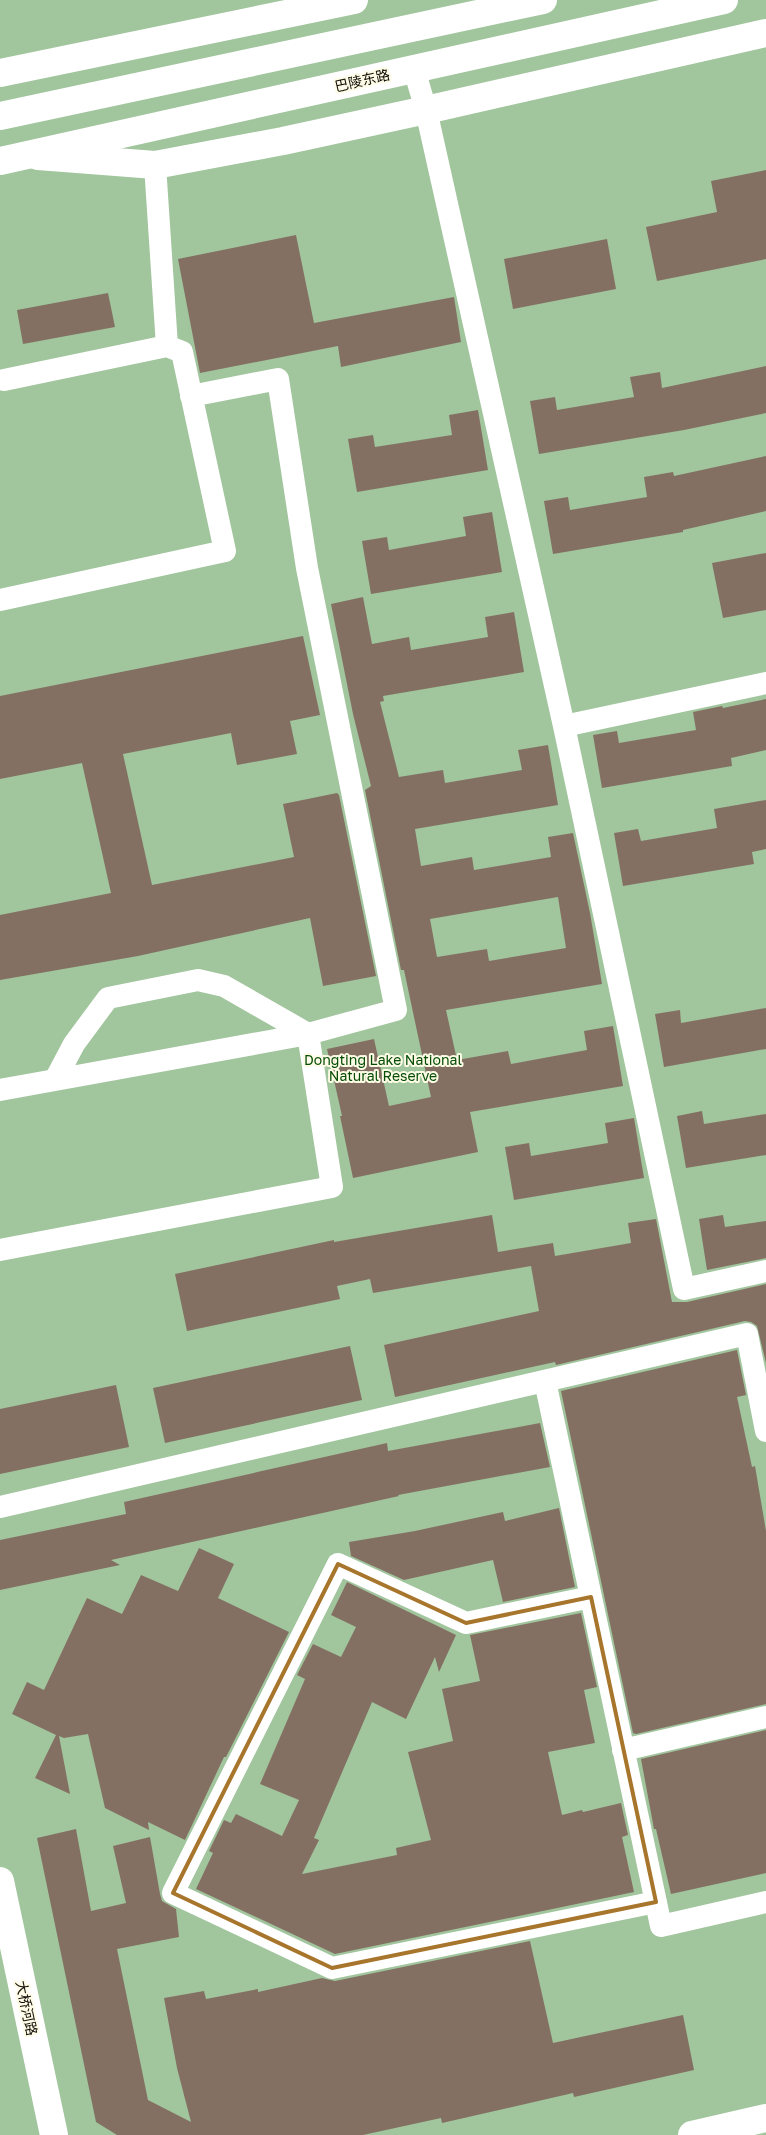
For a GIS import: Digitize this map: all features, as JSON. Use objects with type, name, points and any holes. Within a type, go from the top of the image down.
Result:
[{"type":"street","points":[[0,73],[354,0]]},
{"type":"street","points":[[0,116],[543,0]]},
{"type":"street","name":"巴陵东路","points":[[0,161],[724,0]]},
{"type":"street","points":[[27,155],[155,165],[283,141],[766,33]]},
{"type":"street","points":[[414,68],[426,110],[564,726],[684,1289],[766,1271]]},
{"type":"street","points":[[155,165],[168,346]]},
{"type":"street","points":[[0,600],[224,551],[182,352],[168,346],[1,375]]},
{"type":"street","points":[[0,1090],[308,1034],[396,1010],[307,568],[278,379],[191,396]]},
{"type":"street","points":[[564,726],[766,683]]},
{"type":"street","points":[[55,1080],[74,1044],[108,998],[198,980],[224,986],[308,1034]]},
{"type":"street","points":[[0,1250],[332,1187],[308,1034]]},
{"type":"street","points":[[0,1507],[747,1334],[766,1431]]},
{"type":"street","points":[[545,1381],[661,1926],[766,1902]]},
{"type":"street","points":[[591,1597],[466,1623],[338,1564],[173,1893],[332,1968],[656,1902]]},
{"type":"street","points":[[623,1750],[766,1717]]},
{"type":"street","name":"大桥河路","points":[[0,1881],[54,2135]]},
{"type":"street","points":[[692,2135],[766,2118]]},
{"type":"highlighted area","points":[[338,1564],[466,1623],[591,1597],[656,1902],[332,1968],[173,1893]]},
{"type":"green space","name":"Dongting Lake National Natural Reserve","points":[[0,0],[766,0],[766,2135],[0,2135]]},
{"type":"building","points":[[766,170],[766,259],[657,281],[646,227],[717,212],[711,181]]},
{"type":"building","points":[[296,235],[314,323],[454,297],[461,342],[341,367],[338,346],[200,373],[178,259]]},
{"type":"building","points":[[607,239],[616,289],[513,309],[504,259]]},
{"type":"building","points":[[108,293],[115,327],[23,344],[17,310]]},
{"type":"building","points":[[766,366],[766,413],[684,430],[539,454],[530,401],[555,397],[557,410],[634,397],[630,377],[660,372],[662,388]]},
{"type":"building","points":[[478,410],[488,470],[357,492],[348,439],[373,435],[375,447],[452,435],[449,415]]},
{"type":"building","points":[[766,456],[766,511],[683,530],[683,532],[553,554],[544,501],[568,497],[570,510],[647,497],[644,477],[673,472],[674,476]]},
{"type":"building","points":[[492,512],[502,572],[371,594],[362,541],[387,537],[389,550],[466,536],[463,517]]},
{"type":"building","points":[[766,553],[766,610],[723,618],[712,563]]},
{"type":"building","points":[[363,597],[372,644],[409,637],[411,650],[488,637],[485,617],[514,612],[524,672],[383,696],[384,701],[380,702],[399,777],[443,770],[445,783],[522,770],[518,750],[548,745],[558,805],[415,829],[421,866],[472,857],[474,870],[551,857],[548,837],[573,833],[590,913],[602,984],[446,1010],[457,1060],[508,1051],[511,1064],[587,1050],[584,1031],[613,1026],[623,1086],[470,1112],[478,1152],[353,1178],[327,1049],[374,1039],[389,1106],[431,1097],[404,970],[401,970],[365,790],[371,786],[353,714],[331,604]],"holes":[[[558,897],[566,948],[489,961],[487,949],[437,957],[430,919]]]},
{"type":"building","points":[[303,636],[320,715],[290,721],[297,754],[237,765],[231,733],[123,754],[152,885],[294,857],[283,804],[337,793],[339,795],[376,976],[323,986],[310,918],[138,956],[0,980],[0,915],[111,893],[82,763],[0,779],[0,696]]},
{"type":"building","points":[[766,699],[766,750],[731,758],[732,766],[602,788],[593,735],[617,731],[619,743],[696,730],[693,712]]},
{"type":"building","points":[[766,800],[766,849],[752,852],[754,864],[623,886],[614,833],[638,829],[641,841],[717,828],[714,809]]},
{"type":"building","points":[[766,1008],[766,1049],[664,1067],[655,1014],[680,1010],[681,1023]]},
{"type":"building","points":[[702,1111],[704,1124],[766,1114],[766,1155],[686,1168],[677,1116]]},
{"type":"building","points":[[634,1118],[644,1178],[514,1200],[505,1147],[529,1143],[531,1156],[608,1143],[605,1123]]},
{"type":"building","points":[[492,1215],[498,1252],[553,1243],[555,1256],[631,1243],[628,1223],[656,1219],[672,1302],[687,1302],[766,1284],[766,1363],[757,1326],[745,1321],[556,1365],[555,1362],[395,1397],[384,1345],[539,1311],[531,1266],[373,1293],[370,1279],[337,1286],[340,1299],[187,1331],[175,1274],[334,1240],[334,1242]]},
{"type":"building","points":[[723,1215],[725,1227],[766,1221],[766,1258],[707,1270],[699,1219]]},
{"type":"building","points":[[350,1346],[362,1400],[165,1443],[153,1388]]},
{"type":"building","points":[[737,1350],[746,1395],[737,1397],[752,1467],[755,1466],[766,1531],[766,1704],[636,1734],[633,1733],[561,1391]]},
{"type":"building","points":[[116,1385],[129,1447],[0,1474],[0,1409]]},
{"type":"building","points":[[540,1423],[550,1467],[398,1495],[111,1560],[120,1565],[0,1590],[0,1540],[126,1514],[124,1502],[387,1443],[388,1451]]},
{"type":"building","points":[[559,1508],[575,1587],[503,1602],[493,1560],[404,1580],[351,1556],[349,1542],[415,1531],[503,1512],[505,1521]]},
{"type":"building","points":[[199,1548],[234,1564],[218,1598],[289,1632],[226,1757],[224,1757],[185,1840],[148,1822],[149,1830],[105,1808],[88,1734],[64,1738],[59,1736],[70,1794],[35,1778],[56,1735],[12,1714],[27,1682],[44,1690],[87,1598],[122,1614],[141,1575],[178,1591]]},
{"type":"building","points":[[347,1582],[456,1635],[439,1672],[435,1657],[406,1719],[372,1702],[314,1838],[319,1840],[302,1874],[397,1855],[396,1848],[431,1840],[408,1752],[453,1741],[442,1689],[480,1681],[470,1635],[581,1613],[597,1687],[584,1690],[595,1743],[548,1752],[562,1815],[621,1803],[628,1835],[622,1837],[634,1892],[335,1954],[196,1889],[213,1853],[209,1851],[224,1820],[231,1823],[236,1814],[282,1836],[299,1800],[260,1784],[305,1679],[297,1675],[313,1644],[341,1657],[356,1627],[331,1615]]},
{"type":"building","points":[[766,1730],[766,1873],[671,1894],[656,1829],[654,1829],[641,1759]]},
{"type":"building","points":[[76,1829],[91,1911],[126,1903],[113,1846],[150,1837],[162,1901],[176,1909],[179,1937],[117,1949],[148,2100],[191,2122],[177,2068],[164,1998],[204,1991],[206,1999],[258,1989],[258,1992],[322,1978],[335,1981],[530,1941],[553,2043],[683,2015],[694,2070],[574,2097],[573,2093],[442,2123],[441,2118],[363,2135],[117,2135],[96,2122],[37,1838]]}]
